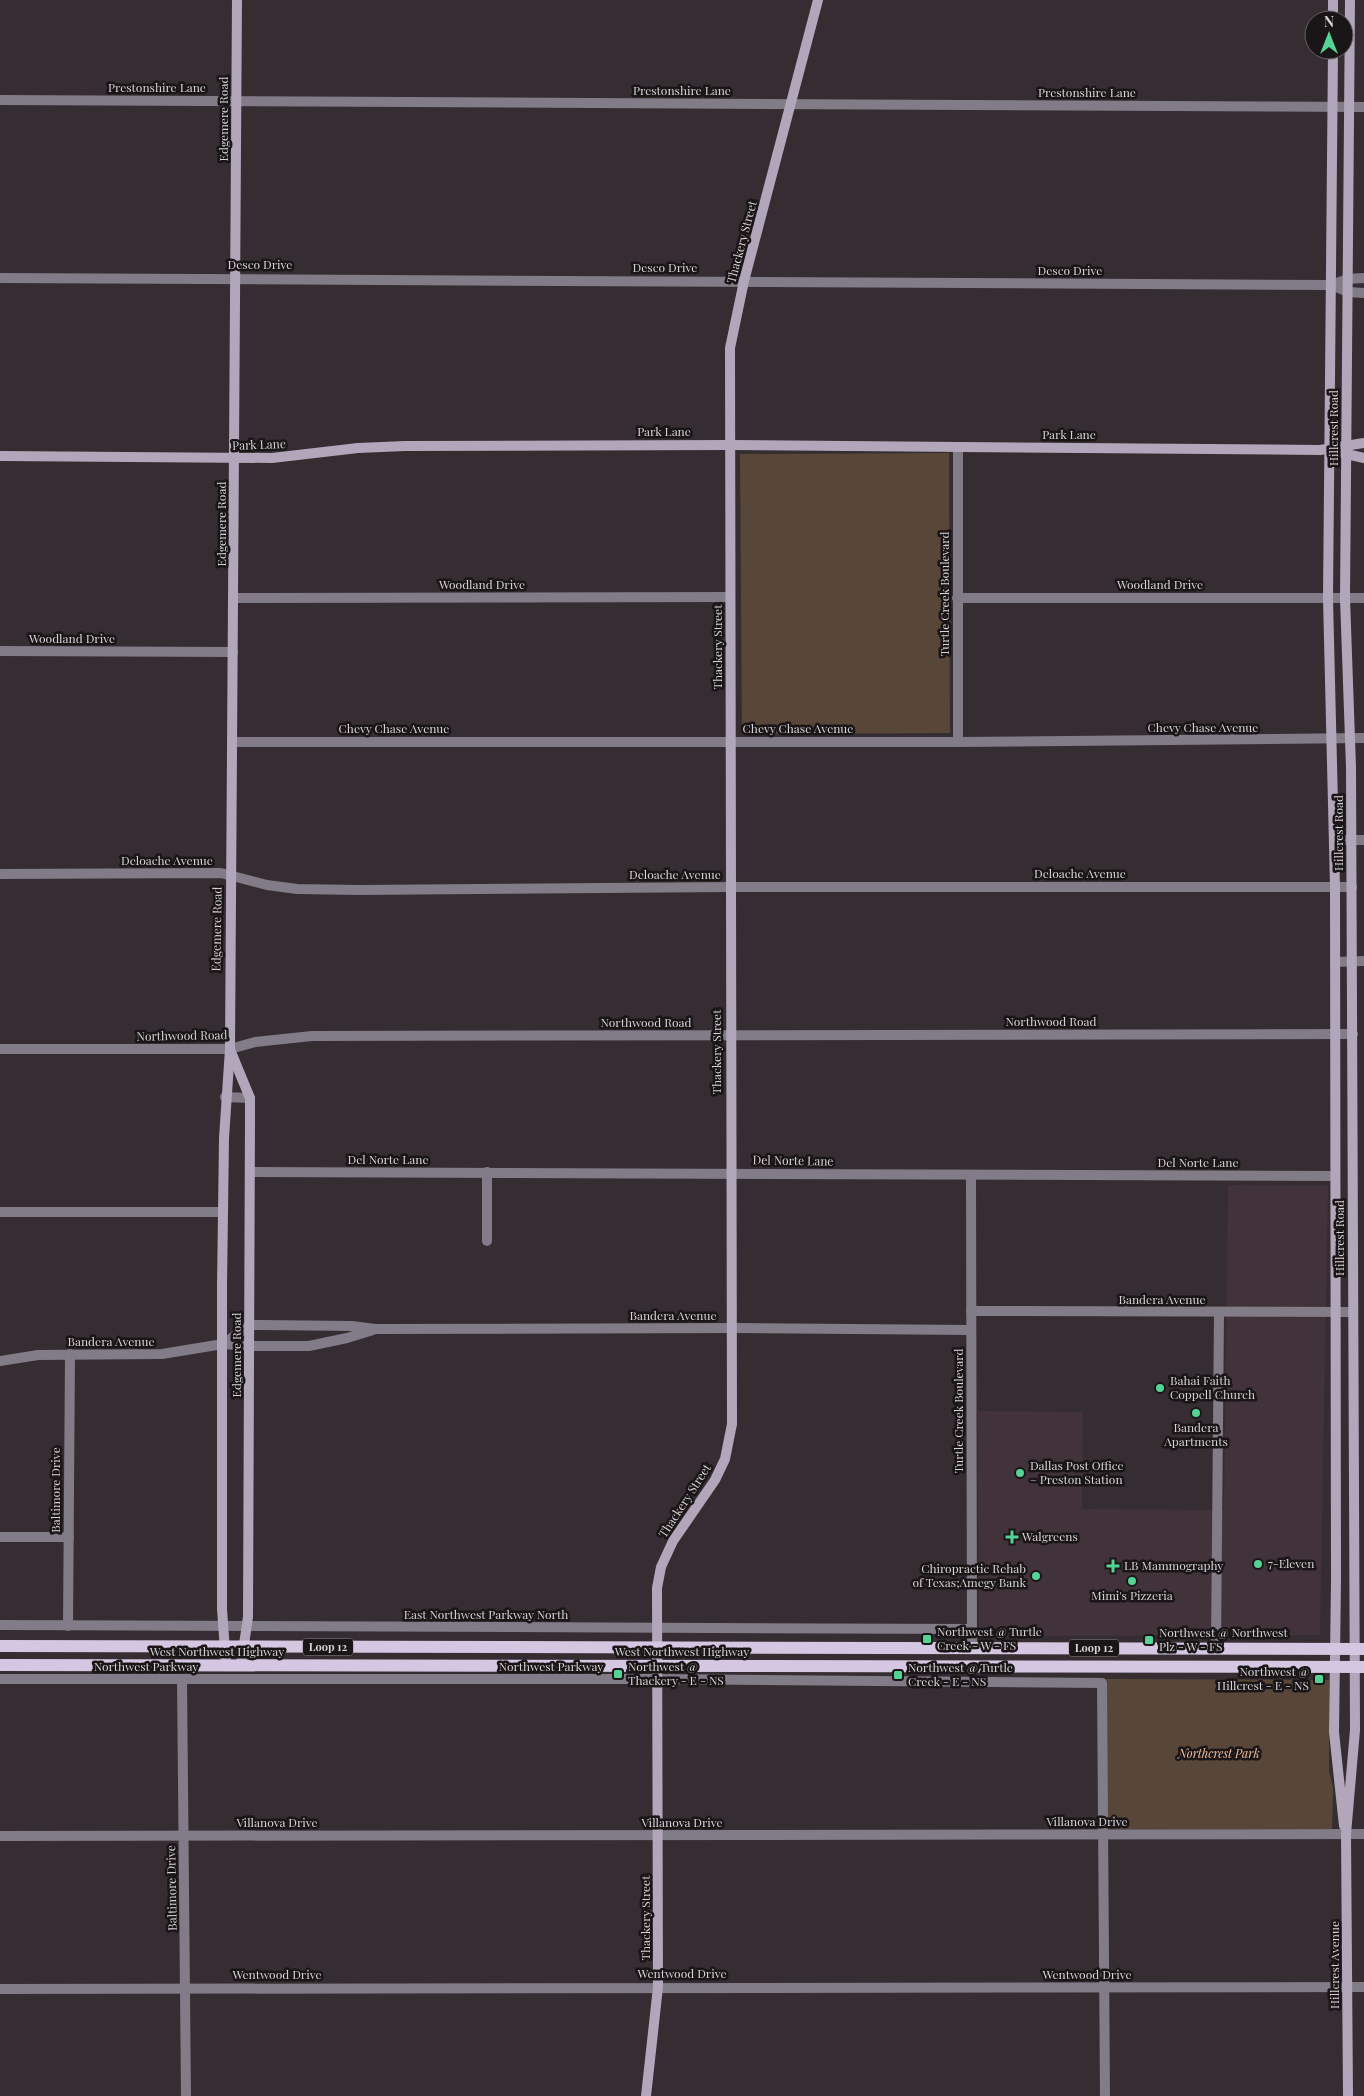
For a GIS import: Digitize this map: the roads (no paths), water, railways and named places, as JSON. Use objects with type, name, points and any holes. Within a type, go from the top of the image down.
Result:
[{"type":"main road","name":"West Northwest Highway","points":[[0,1646],[972,1646],[1359,1649]]},
{"type":"main road","points":[[971,1667],[972,1646]]},
{"type":"main road","name":"West Northwest Highway","points":[[0,1665],[1359,1667]]},
{"type":"street","name":"Edgemere Road","points":[[226,1665],[222,1628],[222,1212],[225,1097],[230,1049],[237,0]]},
{"type":"street","name":"Thackery Street","points":[[646,2096],[658,1987],[657,1588],[667,1552],[679,1530],[715,1480],[725,1460],[732,1424],[730,1328],[730,348],[744,281],[818,0]]},
{"type":"street","name":"Hillcrest Road","points":[[1350,0],[1345,598],[1352,840],[1354,1512],[1359,1667]]},
{"type":"street","name":"Hillcrest Road","points":[[1333,60],[1328,668],[1332,740],[1335,887],[1335,1666]]},
{"type":"street","name":"Prestonshire Lane","points":[[0,100],[1364,107]]},
{"type":"street","name":"Desco Drive","points":[[0,278],[1331,285],[1348,279],[1364,278]]},
{"type":"street","name":"Desco Drive","points":[[1331,285],[1348,292],[1364,292]]},
{"type":"street","name":"Park Lane","points":[[0,456],[272,458],[380,446],[730,445],[1346,450],[1364,444]]},
{"type":"street","name":"Turtle Creek Boulevard","points":[[958,447],[958,742]]},
{"type":"street","name":"Park Lane","points":[[1346,450],[1364,458]]},
{"type":"street","name":"Woodland Drive","points":[[234,598],[730,597]]},
{"type":"street","name":"Woodland Drive","points":[[957,598],[1364,598]]},
{"type":"street","name":"Woodland Drive","points":[[0,652],[234,652]]},
{"type":"street","name":"Chevy Chase Avenue","points":[[233,742],[958,742],[1332,740],[1364,738]]},
{"type":"street","points":[[1334,840],[1364,840]]},
{"type":"street","name":"Deloache Avenue","points":[[0,874],[221,873],[267,885],[297,889],[1352,886]]},
{"type":"street","points":[[1335,962],[1364,962]]},
{"type":"street","name":"Northwood Road","points":[[0,1049],[230,1049],[254,1042],[312,1036],[1353,1034]]},
{"type":"street","name":"Edgemere Road","points":[[230,1049],[250,1098],[248,1627],[241,1665]]},
{"type":"street","points":[[225,1097],[250,1098]]},
{"type":"street","name":"Del Norte Lane","points":[[250,1172],[730,1172],[1335,1180]]},
{"type":"street","points":[[487,1172],[487,1241]]},
{"type":"street","name":"Turtle Creek Boulevard","points":[[971,1176],[972,1646]]},
{"type":"street","points":[[1335,1180],[1353,1180]]},
{"type":"street","points":[[0,1212],[222,1212]]},
{"type":"street","name":"Bandera Avenue","points":[[971,1311],[1353,1312]]},
{"type":"street","points":[[1216,1647],[1219,1313]]},
{"type":"street","name":"Bandera Avenue","points":[[222,1344],[250,1325],[352,1326],[375,1329],[730,1328],[971,1330]]},
{"type":"street","name":"Bandera Avenue","points":[[0,1361],[38,1355],[162,1354],[222,1344],[309,1346],[347,1338],[375,1329]]},
{"type":"street","name":"Baltimore Drive","points":[[68,1626],[70,1354]]},
{"type":"street","points":[[1336,1404],[1354,1404]]},
{"type":"street","points":[[1336,1512],[1354,1512]]},
{"type":"street","points":[[0,1537],[69,1538]]},
{"type":"street","name":"East Northwest Parkway North","points":[[0,1625],[222,1628],[972,1629]]},
{"type":"street","name":"Hillcrest Avenue","points":[[1335,1666],[1334,1732],[1341,1812],[1346,1834]]},
{"type":"street","name":"Hillcrest Avenue","points":[[1348,2096],[1346,1834],[1359,1667]]},
{"type":"street","name":"Northwest Parkway","points":[[0,1679],[656,1679],[1102,1683],[1104,1834]]},
{"type":"street","name":"Baltimore Drive","points":[[182,1680],[186,2096]]},
{"type":"street","points":[[1104,1834],[1105,2096]]},
{"type":"street","name":"Villanova Drive","points":[[0,1836],[1364,1834]]},
{"type":"street","name":"Wentwood Drive","points":[[0,1989],[1364,1987]]},
{"type":"place","name":"Bahai Faith Coppell Church","points":[[1160,1388]]},
{"type":"place","name":"Bandera Apartments","points":[[1196,1413]]},
{"type":"place","name":"Dallas Post Office – Preston Station","points":[[1020,1473]]},
{"type":"place","name":"Walgreens","points":[[1012,1537]]},
{"type":"place","name":"7-Eleven","points":[[1258,1564]]},
{"type":"place","name":"LB Mammography","points":[[1113,1566]]},
{"type":"place","name":"Chiropractic Rehab of Texas;Amegy Bank","points":[[1036,1576]]},
{"type":"place","name":"Mimi's Pizzeria","points":[[1132,1581]]},
{"type":"place","name":"Northwest @ Turtle Creek - W - FS","points":[[927,1639]]},
{"type":"place","name":"Northwest @ Northwest Plz - W - FS","points":[[1149,1640]]},
{"type":"place","name":"Northwest @ Thackery - E - NS","points":[[618,1674]]},
{"type":"place","name":"Northwest @ Turtle Creek - E - NS","points":[[898,1675]]},
{"type":"place","name":"Northwest @ Hillcrest - E - NS","points":[[1319,1679]]},
{"type":"park label","name":"Northcrest Park","points":[[1219,1754]]}]
